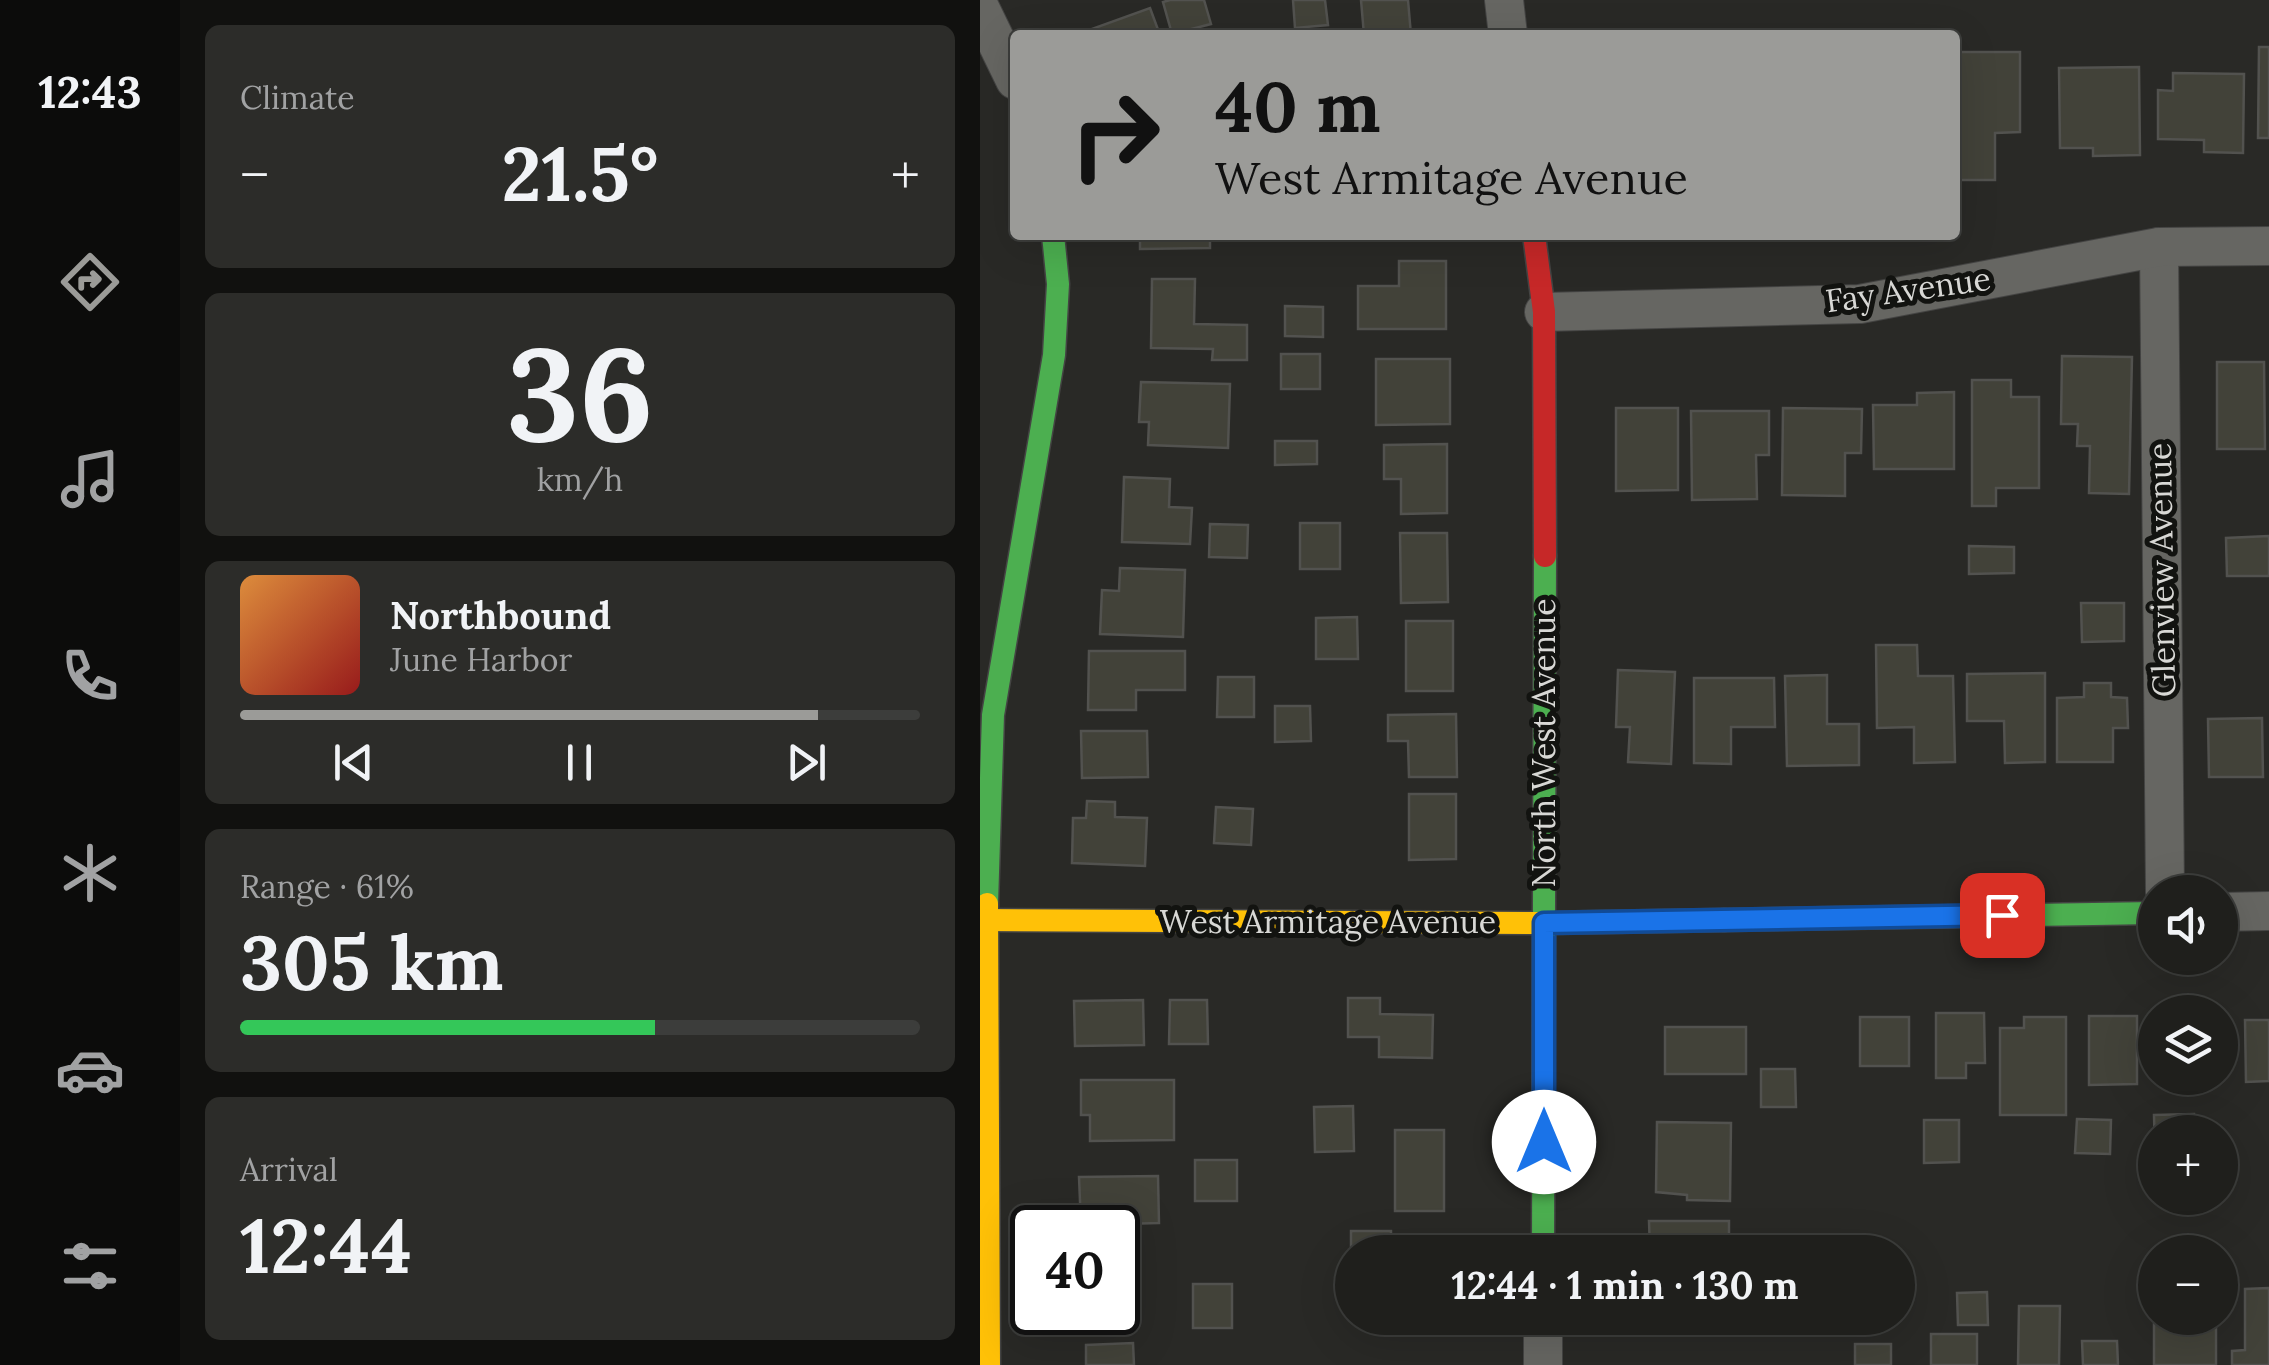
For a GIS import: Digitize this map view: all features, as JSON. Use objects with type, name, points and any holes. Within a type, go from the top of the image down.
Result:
[{"type":"street","points":[[1504,0],[1507,30]]},
{"type":"street","points":[[980,8],[1010,70]]},
{"type":"street","points":[[989,1365],[983,920],[993,715],[1054,355],[1058,284],[1054,240]]},
{"type":"street","name":"North West Avenue","points":[[1535,240],[1544,312],[1543,1235]]},
{"type":"street","name":"Fay Avenue","points":[[1544,312],[1860,304],[2159,247],[2269,246]]},
{"type":"street","name":"Glenview Avenue","points":[[2159,247],[2165,875]]},
{"type":"street","name":"West Armitage Avenue","points":[[983,920],[1544,923],[2138,912]]},
{"type":"street","points":[[2238,912],[2269,912]]},
{"type":"street","points":[[1543,1335],[1543,1365]]},
{"type":"building","points":[[1204,0],[1211,24],[1171,30],[1163,2]]},
{"type":"building","points":[[1293,0],[1325,0],[1328,25],[1295,28]]},
{"type":"building","points":[[1361,0],[1408,0],[1411,30],[1364,30]]},
{"type":"building","points":[[1150,8],[1158,30],[1089,30]]},
{"type":"building","points":[[2259,47],[2269,47],[2269,138],[2258,138]]},
{"type":"building","points":[[1960,52],[2020,52],[2020,132],[1995,133],[1995,180],[1960,180]]},
{"type":"building","points":[[2139,67],[2140,155],[2093,156],[2093,148],[2060,148],[2059,68]]},
{"type":"building","points":[[2173,73],[2244,74],[2243,153],[2204,152],[2204,140],[2158,139],[2158,90],[2173,91]]},
{"type":"building","points":[[1140,240],[1210,240],[1210,248],[1140,249]]},
{"type":"building","points":[[1399,261],[1446,261],[1446,329],[1358,329],[1358,286],[1399,286]]},
{"type":"building","points":[[1152,279],[1195,279],[1194,324],[1247,325],[1247,360],[1212,360],[1213,349],[1151,348]]},
{"type":"building","points":[[1285,306],[1323,307],[1323,337],[1285,336]]},
{"type":"building","points":[[1281,354],[1320,354],[1320,389],[1281,389]]},
{"type":"building","points":[[2062,356],[2132,357],[2129,494],[2089,493],[2090,446],[2077,446],[2078,424],[2061,424]]},
{"type":"building","points":[[1376,359],[1450,359],[1450,424],[1376,425]]},
{"type":"building","points":[[2217,362],[2264,362],[2265,449],[2217,449]]},
{"type":"building","points":[[1972,380],[2011,380],[2011,397],[2039,397],[2039,488],[1996,488],[1996,506],[1972,506]]},
{"type":"building","points":[[1141,382],[1230,384],[1228,448],[1148,445],[1149,422],[1139,422]]},
{"type":"building","points":[[1954,392],[1954,469],[1874,469],[1873,405],[1917,405],[1917,393]]},
{"type":"building","points":[[1616,408],[1678,408],[1678,490],[1616,491]]},
{"type":"building","points":[[1783,408],[1862,409],[1861,453],[1845,453],[1845,496],[1782,495]]},
{"type":"building","points":[[1691,411],[1769,411],[1769,455],[1756,455],[1757,499],[1692,500]]},
{"type":"building","points":[[1275,441],[1317,441],[1317,464],[1275,465]]},
{"type":"building","points":[[1447,444],[1447,513],[1401,514],[1401,479],[1384,479],[1384,445]]},
{"type":"building","points":[[1124,477],[1170,479],[1169,507],[1192,508],[1190,544],[1122,542]]},
{"type":"building","points":[[1300,523],[1340,523],[1340,569],[1300,569]]},
{"type":"building","points":[[1210,524],[1248,525],[1247,558],[1209,557]]},
{"type":"building","points":[[1400,533],[1447,533],[1448,602],[1401,603]]},
{"type":"building","points":[[2269,536],[2269,576],[2227,576],[2226,538]]},
{"type":"building","points":[[1969,546],[2014,547],[2014,573],[1969,574]]},
{"type":"building","points":[[1120,568],[1185,570],[1183,637],[1100,634],[1102,590],[1119,591]]},
{"type":"building","points":[[2081,603],[2124,603],[2124,641],[2082,642]]},
{"type":"building","points":[[1357,617],[1358,659],[1316,659],[1316,618]]},
{"type":"building","points":[[1406,621],[1453,621],[1453,691],[1406,691]]},
{"type":"building","points":[[1876,645],[1917,645],[1918,676],[1953,676],[1955,762],[1914,763],[1914,727],[1877,728]]},
{"type":"building","points":[[1089,651],[1185,651],[1185,690],[1136,690],[1136,710],[1088,710]]},
{"type":"building","points":[[1618,670],[1675,672],[1671,764],[1628,762],[1630,727],[1616,727]]},
{"type":"building","points":[[2045,673],[2045,762],[2005,763],[2004,721],[1967,721],[1967,674]]},
{"type":"building","points":[[1827,675],[1827,724],[1859,724],[1859,765],[1787,766],[1785,676]]},
{"type":"building","points":[[1218,677],[1254,677],[1254,717],[1217,717]]},
{"type":"building","points":[[1694,678],[1774,678],[1775,727],[1731,727],[1731,764],[1694,763]]},
{"type":"building","points":[[2084,683],[2111,683],[2111,697],[2127,698],[2128,728],[2113,728],[2113,762],[2057,762],[2057,698],[2084,697]]},
{"type":"building","points":[[1275,706],[1310,706],[1311,741],[1275,742]]},
{"type":"building","points":[[1456,714],[1457,777],[1409,777],[1408,741],[1388,741],[1388,715]]},
{"type":"building","points":[[2262,718],[2263,777],[2209,777],[2208,719]]},
{"type":"building","points":[[1081,731],[1147,731],[1148,777],[1082,778]]},
{"type":"building","points":[[1409,794],[1456,794],[1456,859],[1409,860]]},
{"type":"building","points":[[1087,801],[1115,802],[1115,817],[1147,818],[1145,866],[1072,863],[1073,818],[1086,818]]},
{"type":"building","points":[[1216,807],[1253,809],[1251,845],[1214,843]]},
{"type":"building","points":[[1348,998],[1380,998],[1380,1014],[1433,1015],[1432,1058],[1379,1057],[1379,1037],[1348,1037]]},
{"type":"building","points":[[1143,1000],[1144,1045],[1075,1046],[1074,1001]]},
{"type":"building","points":[[1170,1000],[1207,1000],[1208,1044],[1169,1044]]},
{"type":"building","points":[[1936,1013],[1984,1013],[1985,1063],[1966,1063],[1966,1078],[1936,1078]]},
{"type":"building","points":[[2089,1016],[2137,1016],[2137,1084],[2089,1085]]},
{"type":"building","points":[[1860,1017],[1909,1017],[1909,1066],[1860,1066]]},
{"type":"building","points":[[2024,1017],[2066,1017],[2066,1115],[2000,1115],[2000,1028],[2024,1028]]},
{"type":"building","points":[[2245,1020],[2269,1020],[2269,1081],[2246,1082]]},
{"type":"building","points":[[1665,1027],[1746,1027],[1746,1074],[1665,1074]]},
{"type":"building","points":[[1761,1069],[1795,1069],[1796,1107],[1761,1107]]},
{"type":"building","points":[[1081,1080],[1174,1080],[1174,1140],[1090,1141],[1090,1115],[1081,1115]]},
{"type":"building","points":[[1353,1106],[1354,1151],[1315,1152],[1314,1107]]},
{"type":"building","points":[[2077,1119],[2111,1120],[2110,1154],[2075,1153]]},
{"type":"building","points":[[1924,1120],[1959,1120],[1959,1162],[1924,1163]]},
{"type":"building","points":[[1657,1122],[1731,1123],[1730,1201],[1687,1200],[1687,1195],[1656,1192]]},
{"type":"building","points":[[1395,1130],[1444,1130],[1444,1211],[1395,1211]]},
{"type":"building","points":[[1195,1160],[1237,1160],[1237,1201],[1195,1201]]},
{"type":"building","points":[[1158,1176],[1159,1223],[1140,1223],[1140,1205],[1080,1205],[1079,1177]]},
{"type":"building","points":[[1649,1221],[1729,1221],[1729,1235],[1649,1235]]},
{"type":"building","points":[[1351,1231],[1391,1231],[1391,1235],[1351,1235]]},
{"type":"building","points":[[1193,1284],[1232,1284],[1232,1328],[1193,1328]]},
{"type":"building","points":[[2269,1288],[2269,1365],[2232,1365],[2232,1351],[2245,1350],[2245,1289]]},
{"type":"building","points":[[1987,1292],[1988,1325],[1958,1325],[1957,1293]]},
{"type":"building","points":[[2019,1306],[2060,1306],[2059,1365],[2018,1365]]},
{"type":"building","points":[[1931,1334],[1977,1334],[1977,1365],[1931,1365]]},
{"type":"building","points":[[2154,1335],[2216,1335],[2216,1365],[2154,1365]]},
{"type":"building","points":[[2082,1341],[2117,1341],[2118,1365],[2083,1365]]},
{"type":"building","points":[[1133,1343],[1134,1365],[1086,1365],[1086,1345]]},
{"type":"building","points":[[1855,1344],[1891,1344],[1891,1365],[1855,1365]]},
{"type":"traffic: fast","points":[[987,904],[993,715],[1054,355],[1058,284],[1054,240]]},
{"type":"traffic: fast","points":[[1543,1235],[1545,556]]},
{"type":"traffic: fast","points":[[1724,920],[2138,913]]},
{"type":"traffic: slow","points":[[987,904],[989,1365]]},
{"type":"traffic: slow","points":[[980,920],[1724,920]]},
{"type":"traffic: jam","points":[[1535,240],[1544,312],[1545,556]]},
{"type":"route","points":[[1544,1142],[1544,923],[2002,915]]}]
